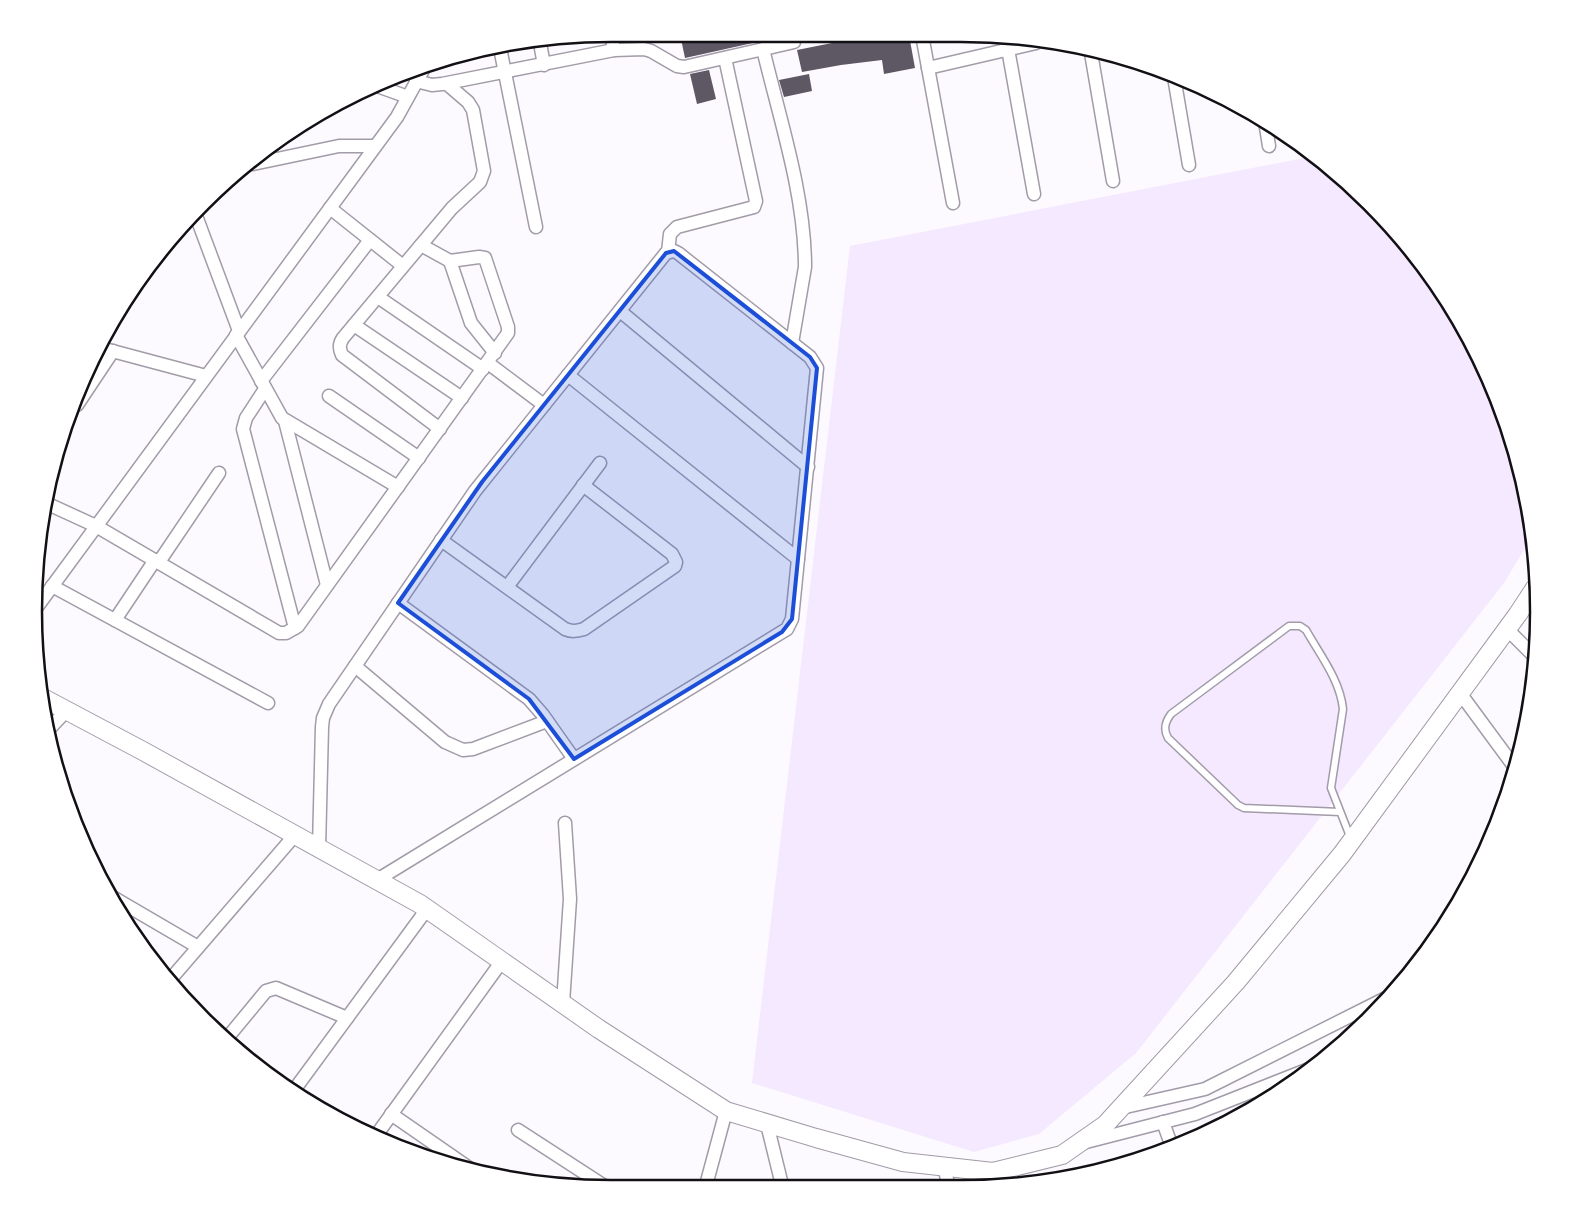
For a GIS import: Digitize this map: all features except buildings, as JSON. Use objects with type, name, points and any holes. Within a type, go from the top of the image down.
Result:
[{"type":"street","points":[[612,42],[614,50]]},
{"type":"street","points":[[420,76],[432,85],[446,84],[614,50],[644,49],[677,66],[684,67],[794,42]]},
{"type":"street","points":[[923,42],[952,203]]},
{"type":"street","points":[[928,68],[1010,45],[1034,194]]},
{"type":"street","points":[[541,47],[544,65]]},
{"type":"street","points":[[763,49],[798,196],[805,256],[805,267],[792,343]]},
{"type":"street","points":[[501,53],[536,227]]},
{"type":"street","points":[[319,848],[323,718],[329,704],[475,491],[668,252],[670,234],[677,227],[754,207],[756,204],[725,58]]},
{"type":"street","points":[[1092,58],[1113,181]]},
{"type":"street","points":[[268,703],[115,620],[45,591],[96,526],[330,208],[397,116],[420,76]]},
{"type":"street","points":[[440,429],[342,355],[339,349],[340,343],[403,266],[452,208],[483,177],[484,171],[473,110],[468,102],[446,84]]},
{"type":"street","points":[[1175,85],[1189,165]]},
{"type":"street","points":[[386,89],[408,97]]},
{"type":"street","points":[[1267,132],[1269,146]]},
{"type":"street","points":[[263,162],[339,146],[375,146]]},
{"type":"street","points":[[330,208],[403,266]]},
{"type":"street","points":[[198,221],[238,333],[279,414],[285,421],[398,487]]},
{"type":"street","points":[[295,628],[243,429],[246,418],[263,385],[370,240]]},
{"type":"street","points":[[52,506],[96,526],[280,633],[286,633],[295,628],[506,338],[508,327],[487,261],[482,257],[450,262],[421,245]]},
{"type":"street","points":[[376,880],[787,629],[792,618],[817,368],[810,357],[678,253],[668,252]]},
{"type":"street","points":[[450,262],[471,323],[489,362]]},
{"type":"street","points":[[378,297],[489,362],[544,405]]},
{"type":"street","points":[[620,311],[808,467]]},
{"type":"street","points":[[354,325],[462,398]]},
{"type":"street","points":[[107,349],[206,376]]},
{"type":"street","points":[[89,388],[114,351]]},
{"type":"street","points":[[568,375],[798,559]]},
{"type":"street","points":[[329,396],[419,458]]},
{"type":"street","points":[[285,421],[327,585]]},
{"type":"street","points":[[507,587],[600,463]]},
{"type":"street","points":[[115,620],[219,473]]},
{"type":"street","points":[[442,540],[565,629],[572,632],[578,631],[675,566],[676,562],[672,554],[583,485]]},
{"type":"street","points":[[49,701],[427,909],[599,1029],[726,1111],[904,1162],[993,1172],[1062,1155],[1105,1125],[1121,1108],[1236,982],[1352,840],[1529,597]]},
{"type":"street","points":[[398,604],[529,699],[574,759]]},
{"type":"street","points":[[1507,629],[1528,650]]},
{"type":"street","points":[[355,666],[445,742],[463,750],[472,749],[547,721]]},
{"type":"street","points":[[1460,694],[1510,760]]},
{"type":"street","points":[[53,724],[67,710]]},
{"type":"street","points":[[563,1003],[570,899],[565,823]]},
{"type":"street","points":[[174,975],[295,835]]},
{"type":"street","points":[[123,903],[198,947]]},
{"type":"street","points":[[297,1086],[427,909]]},
{"type":"street","points":[[379,1130],[502,961]]},
{"type":"street","points":[[231,1034],[266,991],[276,988],[347,1018]]},
{"type":"street","points":[[1121,1108],[1205,1089],[1368,1008]]},
{"type":"street","points":[[1079,1144],[1203,1112],[1286,1078]]},
{"type":"street","points":[[707,1180],[726,1111]]},
{"type":"street","points":[[391,1114],[455,1158]]},
{"type":"street","points":[[1163,1122],[1170,1140]]},
{"type":"street","points":[[767,1124],[781,1180]]},
{"type":"street","points":[[518,1130],[594,1180]]},
{"type":"street","points":[[944,1166],[947,1180]]},
{"type":"lane","points":[[1340,812],[1244,808],[1238,805],[1168,738],[1165,733],[1166,721],[1171,714],[1289,626],[1300,626],[1306,630],[1338,685],[1342,697],[1343,709],[1331,781],[1332,795],[1340,812],[1352,840]]},
{"type":"highlighted area","points":[[674,251],[810,357],[817,368],[792,619],[782,632],[574,759],[529,699],[398,603],[482,482],[666,253]]},
{"type":"shaded area","points":[[1304,158],[1363,209],[1388,236],[1434,295],[1453,327],[1471,360],[1499,429],[1519,500],[1525,537],[1526,547],[1504,583],[1136,1053],[1039,1134],[974,1152],[752,1083],[850,246]]}]
